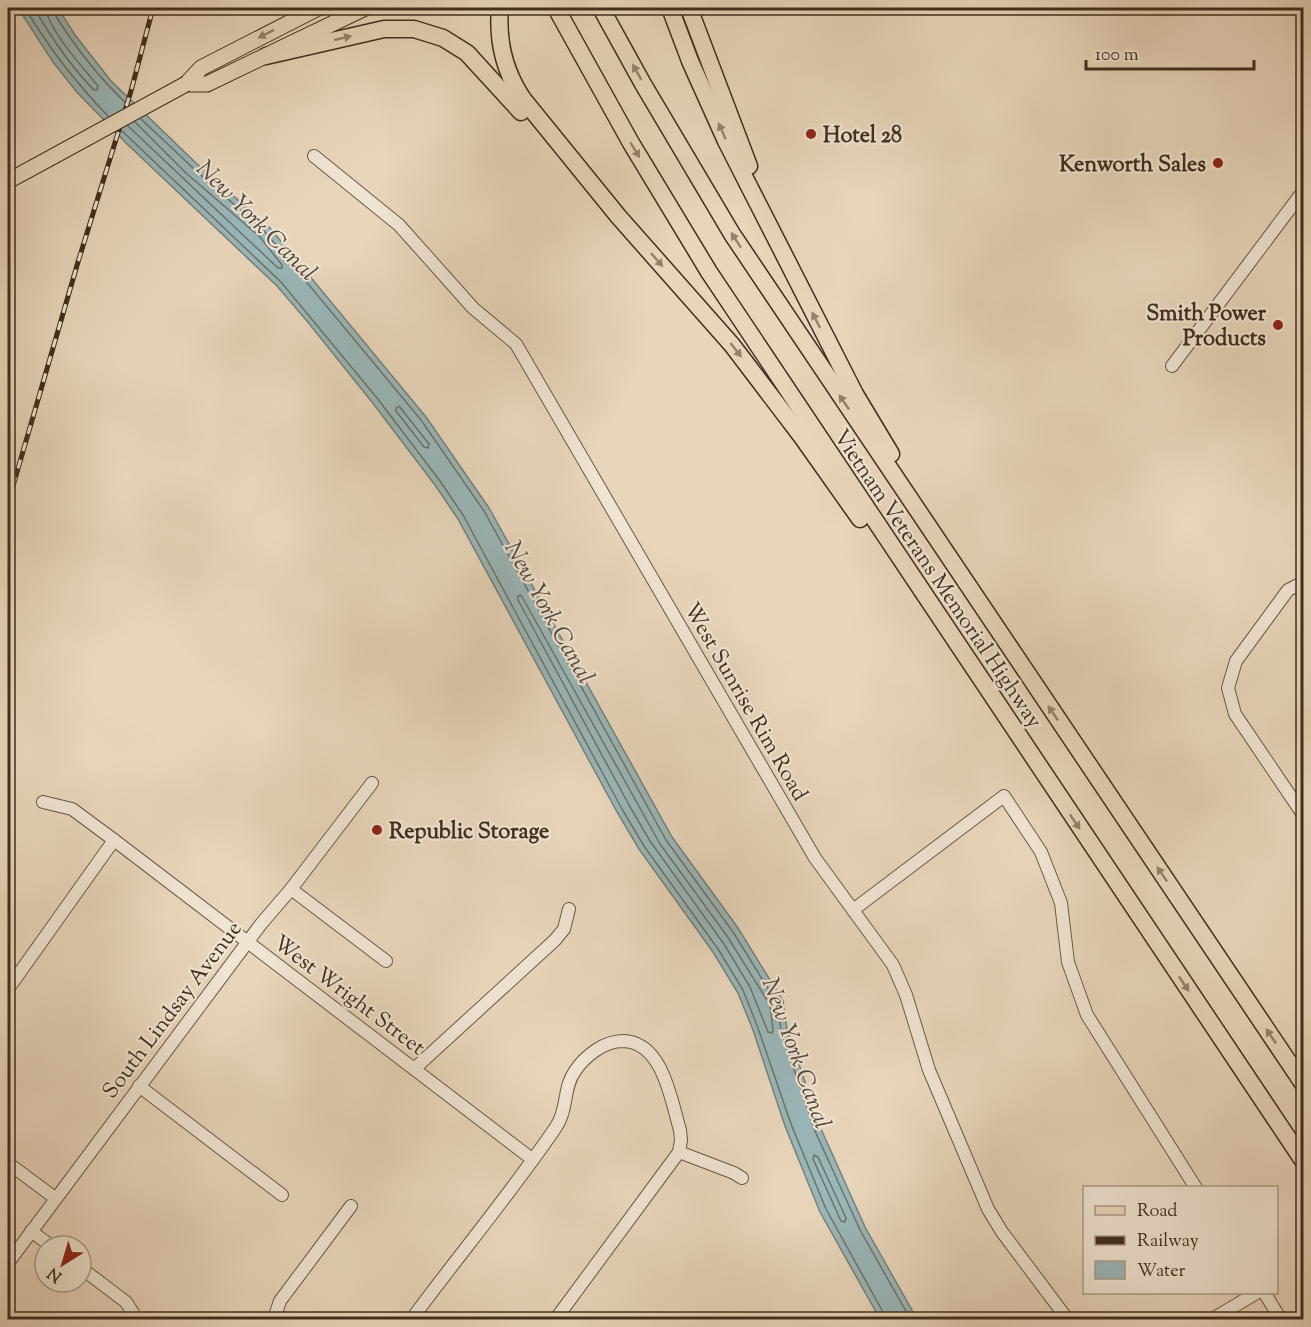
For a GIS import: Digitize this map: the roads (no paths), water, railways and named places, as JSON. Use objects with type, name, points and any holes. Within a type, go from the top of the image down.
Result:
[{"type":"highway","points":[[500,8],[498,26],[501,54],[512,83],[618,216]]},
{"type":"highway","name":"Vietnam Veterans Memorial Highway","points":[[556,8],[631,143],[709,272],[1042,774],[1304,1162]]},
{"type":"highway","name":"Vietnam Veterans Memorial Highway","points":[[601,8],[732,234],[1304,1085]]},
{"type":"highway","points":[[670,8],[690,61],[726,141],[855,394],[1005,643]]},
{"type":"highway","points":[[689,8],[777,240]]},
{"type":"highway","points":[[266,56],[384,29],[414,29],[443,38],[467,53],[699,305],[746,363],[802,437],[1042,774]]},
{"type":"main road","points":[[8,181],[186,84],[201,68],[318,8]]},
{"type":"main road","points":[[186,84],[207,84],[365,8]]},
{"type":"street","name":"West Sunrise Rim Road","points":[[314,156],[399,225],[473,308],[516,344],[815,858],[893,965],[906,995],[929,1070],[988,1209],[1002,1232],[1068,1320]]},
{"type":"street","points":[[1172,366],[1304,190]]},
{"type":"street","points":[[1304,582],[1288,590],[1236,661],[1228,688],[1235,714],[1304,816]]},
{"type":"street","name":"South Lindsay Avenue","points":[[8,1263],[248,942],[372,783]]},
{"type":"street","points":[[853,909],[1004,796],[1041,852],[1061,903],[1068,963],[1087,1015],[1196,1186]]},
{"type":"street","name":"West Wright Street","points":[[43,802],[72,809],[532,1159]]},
{"type":"street","points":[[8,989],[114,840]]},
{"type":"street","points":[[291,889],[386,961]]},
{"type":"street","points":[[414,1069],[555,940],[564,929],[569,909]]},
{"type":"street","points":[[411,1320],[558,1124],[568,1084],[575,1070],[594,1051],[605,1044],[627,1041],[647,1050],[659,1065],[680,1130],[679,1152],[555,1320]]},
{"type":"street","points":[[139,1086],[282,1195]]},
{"type":"street","points":[[679,1152],[742,1178]]},
{"type":"street","points":[[8,1164],[55,1198]]},
{"type":"street","points":[[276,1320],[275,1316],[280,1301],[351,1206]]},
{"type":"street","points":[[31,1231],[35,1234]]},
{"type":"street","points":[[93,1277],[126,1302],[133,1316]]},
{"type":"street","points":[[1211,1320],[1256,1294]]},
{"type":"street","points":[[1264,1294],[1281,1320]]},
{"type":"water","name":"New York Canal","points":[[18,8],[58,8],[75,35],[111,81],[196,163],[270,228],[426,417],[489,508],[672,837],[738,928],[783,1001],[787,1029],[821,1129],[865,1227],[917,1319],[880,1319],[820,1212],[785,1126],[753,1030],[738,993],[713,952],[639,849],[458,519],[435,485],[372,402],[277,286],[126,143],[76,91],[53,62]]},
{"type":"railway","points":[[8,503],[78,262],[131,91],[153,8]]},
{"type":"place","name":"Hotel 28","points":[[811,134]]},
{"type":"place","name":"Kenworth Sales","points":[[1218,163]]},
{"type":"place","name":"Smith Power Products","points":[[1278,325]]},
{"type":"place","name":"Republic Storage","points":[[377,830]]}]
